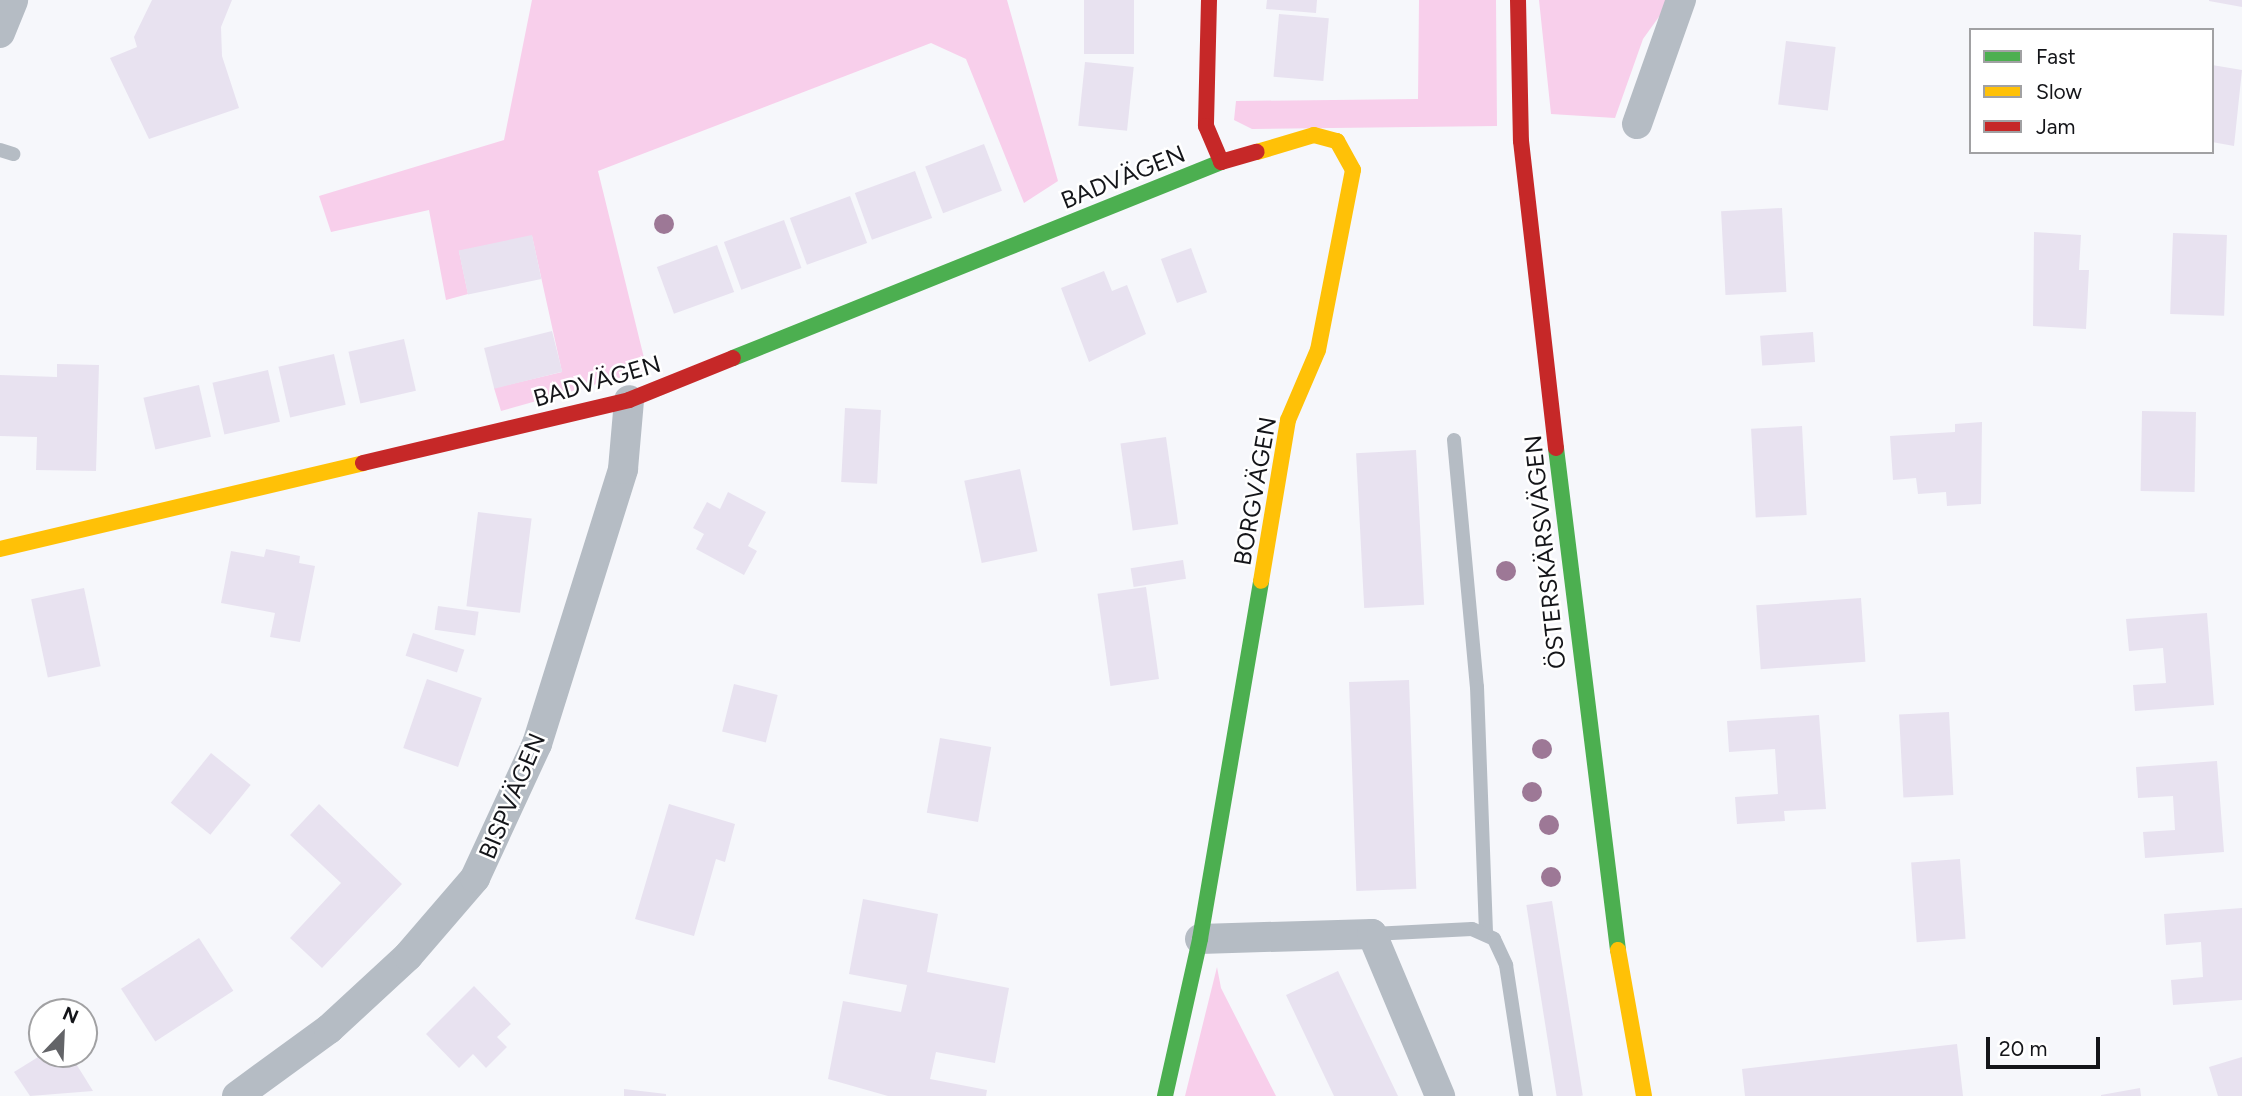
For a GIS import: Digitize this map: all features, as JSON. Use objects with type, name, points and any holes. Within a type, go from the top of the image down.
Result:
[{"type":"street","points":[[0,33],[13,0]]},
{"type":"street","points":[[1209,0],[1206,126],[1221,162]]},
{"type":"street","name":"ÖSTERSKÄRSVÄGEN","points":[[1518,0],[1521,141],[1605,877],[1644,1096]]},
{"type":"street","points":[[1637,124],[1681,0]]},
{"type":"street","name":"BORGVÄGEN","points":[[1165,1096],[1200,939],[1288,420],[1318,350],[1353,170],[1337,141],[1314,135],[1221,162]]},
{"type":"street","name":"BADVÄGEN","points":[[0,549],[629,400],[1221,162]]},
{"type":"street","name":"BISPVÄGEN","points":[[237,1096],[329,1029],[408,956],[475,878],[537,744],[623,469],[629,400]]},
{"type":"street","points":[[1200,939],[1372,934],[1440,1096]]},
{"type":"lane","points":[[1454,440],[1477,687],[1486,933],[1506,965],[1526,1096]]},
{"type":"lane","points":[[1372,934],[1486,933]]},
{"type":"shaded area","points":[[532,0],[1007,0],[1058,181],[1024,203],[966,59],[931,43],[598,171],[647,370],[501,411],[494,388],[562,372],[532,236],[459,251],[468,294],[446,300],[429,210],[331,232],[319,196],[504,140]]},
{"type":"shaded area","points":[[1419,0],[1496,0],[1497,126],[1252,129],[1234,120],[1236,101],[1418,99]]},
{"type":"shaded area","points":[[1539,0],[1671,0],[1643,39],[1615,118],[1551,114]]},
{"type":"shaded area","points":[[1217,967],[1221,988],[1276,1096],[1185,1096]]},
{"type":"building","points":[[152,0],[232,0],[221,27],[222,56],[239,108],[149,139],[110,58],[137,47],[134,37]]},
{"type":"building","points":[[1084,0],[1134,0],[1134,54],[1084,54]]},
{"type":"building","points":[[1267,0],[1317,0],[1316,13],[1266,9]]},
{"type":"building","points":[[2242,0],[2242,7],[2209,1]]},
{"type":"building","points":[[1279,14],[1329,18],[1323,81],[1274,77]]},
{"type":"building","points":[[1786,41],[1836,47],[1828,111],[1778,105]]},
{"type":"building","points":[[1085,62],[1134,67],[1127,131],[1078,126]]},
{"type":"building","points":[[2214,65],[2242,70],[2234,146],[2214,142]]},
{"type":"building","points":[[984,144],[1002,191],[943,213],[925,167]]},
{"type":"building","points":[[915,171],[932,218],[872,240],[855,193]]},
{"type":"building","points":[[850,196],[867,243],[807,265],[790,218]]},
{"type":"building","points":[[1782,208],[1786,292],[1725,295],[1721,211]]},
{"type":"building","points":[[784,220],[801,268],[741,290],[724,242]]},
{"type":"building","points":[[2034,232],[2081,235],[2079,270],[2089,270],[2086,329],[2033,326]]},
{"type":"building","points":[[2173,233],[2227,235],[2224,316],[2170,314]]},
{"type":"building","points":[[532,235],[541,279],[468,295],[459,251]]},
{"type":"building","points":[[717,245],[734,292],[674,314],[657,267]]},
{"type":"building","points":[[1191,248],[1207,292],[1177,303],[1161,259]]},
{"type":"building","points":[[1104,271],[1112,291],[1127,285],[1146,334],[1089,362],[1061,288]]},
{"type":"building","points":[[552,331],[562,372],[494,389],[484,348]]},
{"type":"building","points":[[1813,332],[1815,362],[1762,366],[1760,336]]},
{"type":"building","points":[[404,339],[416,391],[360,403],[348,352]]},
{"type":"building","points":[[334,354],[346,405],[290,417],[278,367]]},
{"type":"building","points":[[57,364],[99,365],[96,471],[36,470],[37,437],[0,436],[0,375],[57,377]]},
{"type":"building","points":[[268,370],[280,422],[224,434],[212,383]]},
{"type":"building","points":[[199,385],[211,437],[155,449],[143,398]]},
{"type":"building","points":[[845,408],[881,410],[877,484],[841,482]]},
{"type":"building","points":[[2142,411],[2196,412],[2195,492],[2141,491]]},
{"type":"building","points":[[1982,422],[1981,504],[1947,506],[1946,492],[1918,494],[1916,478],[1893,480],[1890,436],[1955,432],[1955,424]]},
{"type":"building","points":[[1802,426],[1807,515],[1756,518],[1751,429]]},
{"type":"building","points":[[1166,437],[1178,524],[1133,531],[1120,443]]},
{"type":"building","points":[[1416,450],[1424,605],[1364,608],[1356,453]]},
{"type":"building","points":[[1020,469],[1037,551],[982,563],[964,481]]},
{"type":"building","points":[[728,492],[766,512],[748,546],[757,551],[744,575],[696,549],[704,534],[693,528],[707,502],[720,509]]},
{"type":"building","points":[[478,512],[532,519],[520,613],[466,606]]},
{"type":"building","points":[[266,549],[300,556],[299,563],[315,566],[300,642],[270,637],[275,613],[221,603],[231,551],[264,557]]},
{"type":"building","points":[[1183,560],[1186,579],[1134,587],[1131,568]]},
{"type":"building","points":[[1146,587],[1159,679],[1110,686],[1097,594]]},
{"type":"building","points":[[84,588],[101,666],[48,677],[31,599]]},
{"type":"building","points":[[1861,598],[1865,662],[1761,669],[1756,605]]},
{"type":"building","points":[[438,606],[479,612],[475,635],[435,630]]},
{"type":"building","points":[[2207,613],[2214,705],[2135,711],[2133,685],[2166,683],[2163,648],[2129,651],[2126,619]]},
{"type":"building","points":[[413,633],[464,650],[457,673],[406,656]]},
{"type":"building","points":[[427,679],[482,698],[458,767],[403,748]]},
{"type":"building","points":[[1409,680],[1416,889],[1356,891],[1349,682]]},
{"type":"building","points":[[734,684],[778,695],[766,742],[722,732]]},
{"type":"building","points":[[1949,712],[1953,795],[1903,798],[1899,715]]},
{"type":"building","points":[[1819,715],[1826,809],[1784,811],[1785,821],[1737,824],[1735,797],[1778,794],[1775,749],[1729,752],[1727,721]]},
{"type":"building","points":[[940,738],[991,747],[978,822],[927,813]]},
{"type":"building","points":[[211,753],[251,785],[210,835],[171,803]]},
{"type":"building","points":[[2217,761],[2224,852],[2145,858],[2143,832],[2175,830],[2173,796],[2138,798],[2136,767]]},
{"type":"building","points":[[319,804],[402,884],[322,968],[290,938],[341,883],[290,835]]},
{"type":"building","points":[[669,804],[735,824],[725,862],[716,859],[694,936],[635,919]]},
{"type":"building","points":[[1960,859],[1966,939],[1917,942],[1911,862]]},
{"type":"building","points":[[863,899],[938,914],[927,972],[1009,988],[995,1063],[936,1052],[930,1079],[987,1090],[986,1096],[888,1096],[828,1079],[843,1001],[901,1012],[907,985],[849,974]]},
{"type":"building","points":[[1552,901],[1583,1096],[1557,1096],[1526,905]]},
{"type":"building","points":[[2242,908],[2242,1000],[2173,1005],[2171,980],[2203,977],[2201,942],[2166,945],[2164,914]]},
{"type":"building","points":[[199,938],[233,991],[155,1041],[121,989]]},
{"type":"building","points":[[1338,971],[1398,1096],[1334,1096],[1286,995]]},
{"type":"building","points":[[474,986],[511,1024],[497,1037],[507,1047],[486,1068],[473,1054],[459,1068],[426,1034]]},
{"type":"building","points":[[1957,1044],[1963,1096],[1745,1096],[1742,1069]]},
{"type":"building","points":[[2242,1057],[2242,1096],[2218,1096],[2209,1067]]},
{"type":"building","points":[[28,1063],[28,1068],[79,1068],[93,1091],[30,1096],[14,1072]]},
{"type":"building","points":[[2140,1088],[2141,1096],[2101,1096],[2101,1095]]},
{"type":"building","points":[[624,1089],[666,1094],[666,1096],[624,1096]]},
{"type":"traffic: fast","points":[[733,358],[1221,162]]},
{"type":"traffic: fast","points":[[1556,448],[1618,950]]},
{"type":"traffic: fast","points":[[1165,1096],[1200,939],[1261,581]]},
{"type":"traffic: slow","points":[[1257,152],[1314,135],[1337,141],[1353,170],[1318,350],[1288,420],[1261,581]]},
{"type":"traffic: slow","points":[[0,549],[363,463]]},
{"type":"traffic: slow","points":[[1618,950],[1644,1096]]},
{"type":"traffic: jam","points":[[1209,0],[1206,126],[1221,162],[1257,152]]},
{"type":"traffic: jam","points":[[1518,0],[1521,141],[1556,448]]},
{"type":"traffic: jam","points":[[363,463],[629,400],[733,358]]}]
